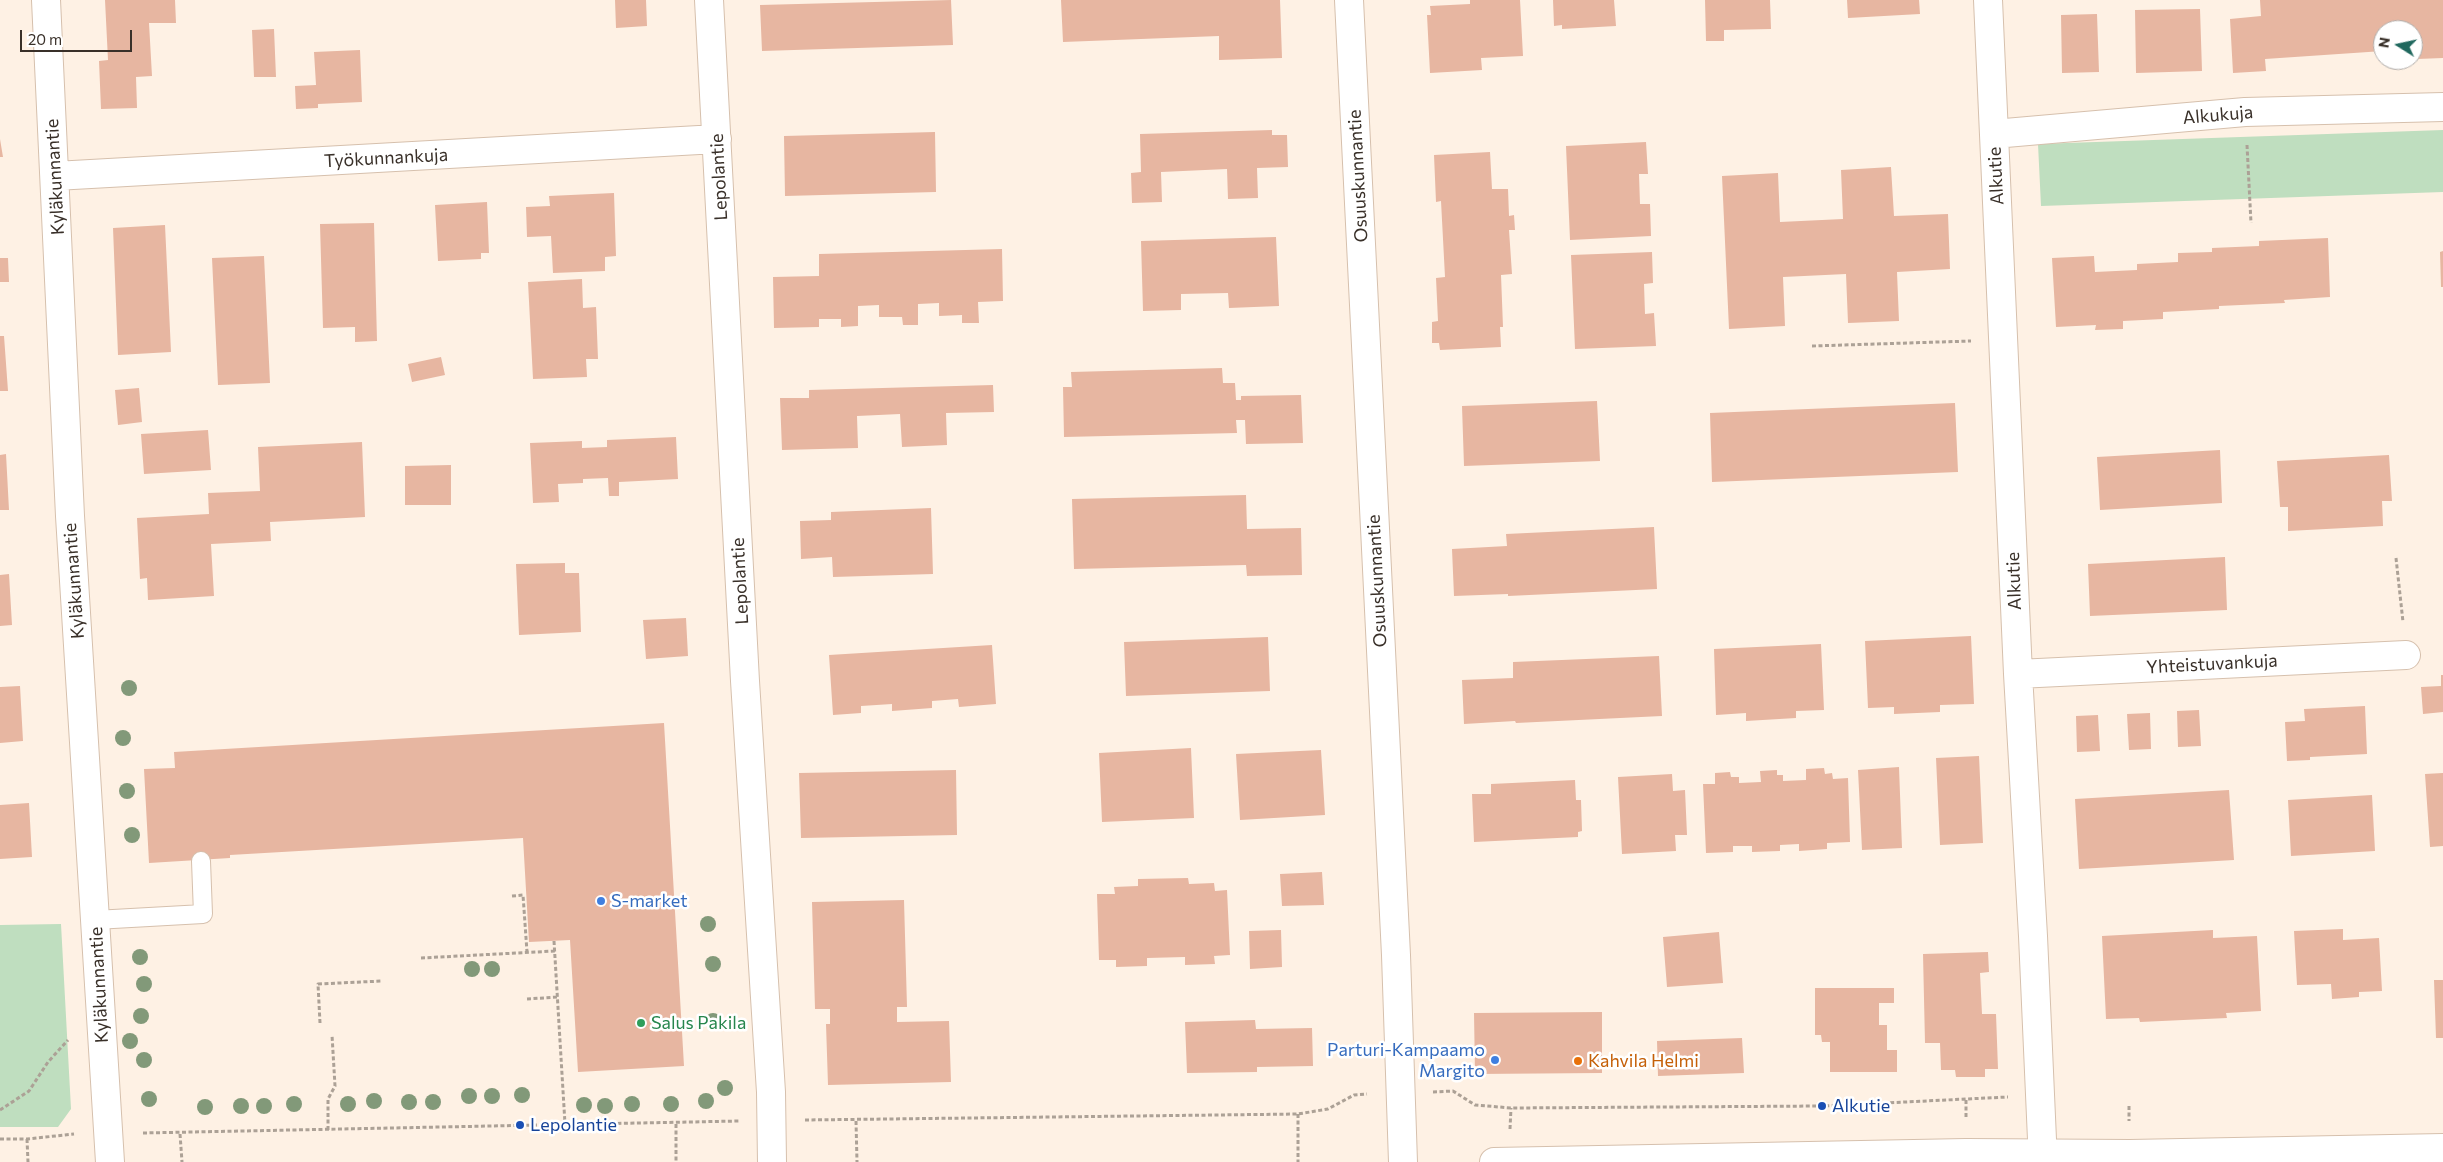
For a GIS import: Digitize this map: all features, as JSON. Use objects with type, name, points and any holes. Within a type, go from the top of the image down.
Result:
[{"type":"street","name":"Kyläkunnantie","points":[[46,0],[70,516],[110,1162]]},
{"type":"street","name":"Lepolantie","points":[[708,0],[745,681],[772,1120],[772,1162]]},
{"type":"street","name":"Osuuskunnantie","points":[[1349,0],[1403,1162]]},
{"type":"street","name":"Alkutie","points":[[1988,0],[2018,674],[2043,1158]]},
{"type":"street","name":"Alkukuja","points":[[1994,134],[2245,112],[2443,107]]},
{"type":"street","name":"Työkunnankuja","points":[[55,176],[717,139]]},
{"type":"street","name":"Yhteistuvankuja","points":[[2018,674],[2406,655]]},
{"type":"street","points":[[1494,1162],[2043,1158],[2443,1148]]},
{"type":"lane","points":[[96,920],[203,914],[201,861]]},
{"type":"path","points":[[2245,112],[2251,223]]},
{"type":"path","points":[[1812,346],[2004,340]]},
{"type":"path","points":[[2396,558],[2406,655]]},
{"type":"path","points":[[512,896],[523,896],[527,952]]},
{"type":"path","points":[[554,941],[565,1124]]},
{"type":"path","points":[[421,958],[555,951]]},
{"type":"path","points":[[320,1023],[318,984],[382,980]]},
{"type":"path","points":[[528,999],[558,997]]},
{"type":"path","points":[[328,1130],[328,1098],[335,1086],[332,1035]]},
{"type":"path","points":[[0,1110],[30,1092],[48,1062],[70,1038]]},
{"type":"path","points":[[0,1140],[109,1132],[180,1134],[565,1124],[676,1124],[772,1120],[856,1121],[1298,1114],[1328,1109],[1354,1095],[1401,1092],[1453,1091],[1475,1105],[1511,1108],[1822,1106],[1996,1097]]},
{"type":"path","points":[[1298,1114],[1298,1162]]},
{"type":"path","points":[[856,1121],[857,1162]]},
{"type":"path","points":[[676,1124],[676,1162]]},
{"type":"path","points":[[180,1134],[182,1162]]},
{"type":"path","points":[[27,1139],[28,1162]]},
{"type":"green space","points":[[2443,130],[2443,192],[2041,206],[2038,144]]},
{"type":"green space","points":[[61,924],[71,1109],[58,1127],[0,1127],[0,925]]},
{"type":"building","points":[[105,0],[175,0],[176,23],[149,23],[152,76],[136,77],[137,108],[101,109],[99,61],[108,60]]},
{"type":"building","points":[[615,0],[646,0],[647,26],[616,28]]},
{"type":"building","points":[[951,0],[953,45],[762,51],[760,5]]},
{"type":"building","points":[[1061,0],[1280,0],[1282,58],[1219,60],[1219,36],[1063,42]]},
{"type":"building","points":[[1470,0],[1520,0],[1523,56],[1481,58],[1482,70],[1430,73],[1427,15],[1431,15],[1430,6],[1470,4]]},
{"type":"building","points":[[1553,0],[1614,0],[1616,26],[1562,29],[1562,25],[1554,26]]},
{"type":"building","points":[[1705,0],[1770,0],[1771,29],[1724,30],[1724,41],[1706,41]]},
{"type":"building","points":[[1847,0],[1919,0],[1920,14],[1848,18]]},
{"type":"building","points":[[2260,0],[2443,0],[2443,58],[2423,59],[2423,20],[2373,20],[2373,52],[2265,59],[2266,71],[2233,73],[2230,19],[2261,16]]},
{"type":"building","points":[[2200,9],[2202,71],[2136,73],[2135,10]]},
{"type":"building","points":[[2097,14],[2099,72],[2062,73],[2061,15]]},
{"type":"building","points":[[274,29],[276,77],[254,77],[252,30]]},
{"type":"building","points":[[360,50],[362,102],[318,104],[318,108],[296,109],[295,86],[316,85],[314,52]]},
{"type":"building","points":[[1272,130],[1272,135],[1287,135],[1288,167],[1257,168],[1258,198],[1228,199],[1227,169],[1161,172],[1162,202],[1132,203],[1131,173],[1141,172],[1140,134]]},
{"type":"building","points":[[935,132],[936,192],[785,196],[784,136]]},
{"type":"building","points":[[0,139],[3,157],[0,157]]},
{"type":"building","points":[[1646,142],[1648,174],[1639,174],[1640,204],[1650,204],[1651,236],[1570,240],[1566,146]]},
{"type":"building","points":[[1490,152],[1492,189],[1508,189],[1509,216],[1514,215],[1515,230],[1509,230],[1512,274],[1501,275],[1503,327],[1500,327],[1501,347],[1440,350],[1439,343],[1432,343],[1432,322],[1438,321],[1436,278],[1445,277],[1441,201],[1436,202],[1434,155]]},
{"type":"building","points":[[1891,167],[1894,216],[1948,214],[1950,269],[1897,272],[1899,321],[1848,323],[1846,274],[1783,277],[1785,326],[1729,329],[1722,176],[1778,173],[1780,222],[1843,219],[1841,170]]},
{"type":"building","points":[[614,193],[616,256],[605,257],[605,271],[553,273],[551,236],[527,237],[526,207],[550,206],[549,196]]},
{"type":"building","points":[[487,202],[489,253],[481,253],[481,259],[438,261],[435,205]]},
{"type":"building","points":[[374,223],[377,341],[355,342],[355,327],[323,328],[320,224]]},
{"type":"building","points":[[165,225],[171,352],[118,355],[113,228]]},
{"type":"building","points":[[1276,237],[1279,306],[1229,308],[1228,293],[1181,294],[1181,310],[1143,311],[1141,241]]},
{"type":"building","points":[[2328,238],[2330,297],[2284,300],[2285,303],[2219,306],[2219,309],[2163,312],[2163,319],[2123,321],[2123,329],[2095,330],[2096,325],[2056,327],[2052,258],[2094,256],[2095,272],[2137,270],[2137,264],[2178,262],[2178,253],[2212,252],[2212,248],[2259,246],[2259,241]]},
{"type":"building","points":[[1002,249],[1003,301],[978,302],[979,323],[962,323],[962,315],[939,316],[939,303],[918,304],[918,325],[903,325],[902,317],[879,317],[879,305],[858,306],[858,326],[841,327],[841,319],[819,319],[819,327],[774,328],[773,277],[819,276],[819,254]]},
{"type":"building","points":[[2443,251],[2443,287],[2441,287],[2440,252]]},
{"type":"building","points":[[1652,252],[1653,283],[1644,284],[1645,314],[1654,313],[1656,346],[1575,349],[1571,255]]},
{"type":"building","points":[[264,256],[270,383],[218,385],[212,258]]},
{"type":"building","points":[[0,258],[8,258],[9,282],[0,282]]},
{"type":"building","points":[[582,279],[583,308],[596,307],[598,359],[586,359],[587,377],[533,379],[528,282]]},
{"type":"building","points":[[0,336],[4,336],[8,391],[0,391]]},
{"type":"building","points":[[441,357],[445,375],[412,382],[408,364]]},
{"type":"building","points":[[1222,368],[1223,383],[1235,383],[1236,400],[1241,400],[1241,396],[1301,395],[1303,443],[1246,444],[1245,420],[1236,420],[1237,433],[1064,437],[1063,387],[1072,387],[1071,372]]},
{"type":"building","points":[[993,385],[994,412],[946,413],[947,445],[902,447],[900,414],[857,416],[858,448],[782,450],[780,398],[809,398],[809,390]]},
{"type":"building","points":[[139,388],[142,422],[118,425],[115,390]]},
{"type":"building","points":[[1597,401],[1600,461],[1464,466],[1462,406]]},
{"type":"building","points":[[1955,403],[1958,472],[1712,482],[1710,413]]},
{"type":"building","points":[[208,430],[211,470],[144,474],[141,434]]},
{"type":"building","points":[[676,437],[678,479],[619,482],[619,496],[609,496],[608,478],[583,479],[583,483],[558,484],[559,502],[533,503],[530,443],[582,441],[582,448],[607,447],[607,440]]},
{"type":"building","points":[[362,442],[365,517],[270,522],[271,541],[211,544],[214,596],[148,600],[147,578],[140,579],[137,518],[209,514],[208,493],[260,491],[258,447]]},
{"type":"building","points":[[2220,450],[2222,503],[2100,510],[2097,457]]},
{"type":"building","points":[[6,454],[9,510],[0,510],[0,455]]},
{"type":"building","points":[[2389,455],[2392,501],[2382,501],[2383,526],[2288,531],[2288,507],[2280,507],[2277,461]]},
{"type":"building","points":[[451,465],[451,505],[405,505],[405,466]]},
{"type":"building","points":[[1246,495],[1247,529],[1301,528],[1302,575],[1247,576],[1246,565],[1074,569],[1072,499]]},
{"type":"building","points":[[931,508],[933,574],[833,577],[832,557],[801,559],[800,521],[831,520],[831,512]]},
{"type":"building","points":[[1654,527],[1657,589],[1508,596],[1508,594],[1454,596],[1452,549],[1507,546],[1506,534]]},
{"type":"building","points":[[2225,557],[2227,610],[2090,616],[2088,564]]},
{"type":"building","points":[[565,563],[565,573],[579,573],[581,632],[519,635],[516,564]]},
{"type":"building","points":[[9,574],[12,625],[0,626],[0,575]]},
{"type":"building","points":[[686,618],[688,656],[646,659],[643,620]]},
{"type":"building","points":[[1971,636],[1974,704],[1940,705],[1940,712],[1894,714],[1894,707],[1868,708],[1865,641]]},
{"type":"building","points":[[1268,637],[1270,691],[1126,696],[1124,642]]},
{"type":"building","points":[[1821,644],[1824,710],[1796,711],[1796,718],[1746,721],[1746,713],[1716,715],[1714,649]]},
{"type":"building","points":[[992,645],[996,704],[959,707],[958,699],[932,701],[932,708],[892,711],[892,704],[861,706],[861,713],[833,715],[829,655]]},
{"type":"building","points":[[1659,656],[1662,716],[1464,724],[1462,680],[1513,678],[1513,662]]},
{"type":"building","points":[[2441,675],[2443,675],[2443,712],[2423,714],[2421,687],[2441,686]]},
{"type":"building","points":[[20,686],[23,741],[0,743],[0,687]]},
{"type":"building","points":[[2365,706],[2367,754],[2310,757],[2310,760],[2287,761],[2285,722],[2305,721],[2304,709]]},
{"type":"building","points":[[2199,710],[2201,746],[2178,747],[2177,711]]},
{"type":"building","points":[[2150,713],[2151,749],[2129,750],[2127,714]]},
{"type":"building","points":[[2098,715],[2100,751],[2077,752],[2076,716]]},
{"type":"building","name":"S-market","points":[[664,723],[684,1066],[578,1072],[570,940],[529,942],[523,838],[230,855],[230,858],[149,863],[144,769],[175,768],[174,752]]},
{"type":"building","points":[[1191,748],[1194,818],[1102,822],[1099,753]]},
{"type":"building","points":[[1321,750],[1325,815],[1240,820],[1236,754]]},
{"type":"building","points":[[1979,756],[1983,843],[1940,845],[1936,758]]},
{"type":"building","points":[[1899,767],[1902,848],[1862,850],[1858,770]]},
{"type":"building","points":[[1824,768],[1825,774],[1832,773],[1833,779],[1848,778],[1850,842],[1827,843],[1827,849],[1799,851],[1799,844],[1780,845],[1780,851],[1752,852],[1752,846],[1733,846],[1733,852],[1706,853],[1703,784],[1715,784],[1715,773],[1730,772],[1731,777],[1739,777],[1739,783],[1761,782],[1760,771],[1777,770],[1777,775],[1783,775],[1783,781],[1806,780],[1806,769]]},
{"type":"building","points":[[956,770],[957,835],[801,838],[799,773]]},
{"type":"building","points":[[2443,773],[2443,846],[2430,847],[2425,774]]},
{"type":"building","points":[[1672,774],[1673,791],[1685,790],[1687,835],[1675,835],[1676,851],[1622,854],[1618,777]]},
{"type":"building","points":[[1575,780],[1576,800],[1581,800],[1582,831],[1578,832],[1578,837],[1474,842],[1472,794],[1491,794],[1491,784]]},
{"type":"building","points":[[2229,790],[2234,860],[2079,869],[2075,799]]},
{"type":"building","points":[[2372,795],[2375,851],[2291,856],[2288,800]]},
{"type":"building","points":[[29,803],[32,857],[0,859],[0,805]]},
{"type":"building","points":[[1322,872],[1324,905],[1282,906],[1280,874]]},
{"type":"building","points":[[1188,878],[1189,884],[1214,883],[1215,891],[1227,890],[1230,955],[1214,956],[1215,964],[1185,965],[1185,957],[1147,958],[1147,966],[1116,967],[1116,960],[1099,960],[1097,894],[1115,894],[1114,887],[1138,886],[1138,879]]},
{"type":"building","points":[[904,900],[907,1007],[897,1007],[897,1022],[949,1021],[951,1082],[828,1085],[826,1024],[830,1024],[830,1009],[815,1009],[812,902]]},
{"type":"building","points":[[2343,929],[2343,940],[2379,938],[2382,991],[2359,992],[2359,997],[2332,999],[2331,984],[2297,985],[2294,931]]},
{"type":"building","points":[[1281,930],[1282,967],[1250,969],[1249,931]]},
{"type":"building","points":[[2213,930],[2213,938],[2257,936],[2261,1011],[2226,1013],[2227,1018],[2140,1022],[2139,1018],[2106,1019],[2102,936]]},
{"type":"building","points":[[1719,932],[1723,983],[1667,987],[1663,937]]},
{"type":"building","points":[[1988,952],[1989,972],[1980,973],[1982,1014],[1996,1014],[1998,1069],[1985,1069],[1985,1077],[1956,1077],[1955,1070],[1941,1070],[1940,1043],[1925,1043],[1923,954]]},
{"type":"building","points":[[2434,980],[2443,980],[2443,1038],[2436,1038]]},
{"type":"building","points":[[1815,988],[1894,988],[1894,1003],[1879,1003],[1879,1025],[1887,1025],[1887,1050],[1897,1050],[1897,1072],[1830,1072],[1830,1042],[1822,1042],[1821,1035],[1815,1035]]},
{"type":"building","points":[[1602,1012],[1602,1073],[1475,1074],[1474,1013]]},
{"type":"building","points":[[1255,1020],[1256,1029],[1312,1028],[1313,1066],[1257,1067],[1257,1072],[1187,1073],[1185,1022]]},
{"type":"building","points":[[1742,1038],[1744,1073],[1658,1076],[1657,1041]]},
{"type":"place","name":"S-market","points":[[601,901]]},
{"type":"place","name":"Salus Pakila","points":[[641,1023]]},
{"type":"place","name":"Parturi-Kampaamo Margito","points":[[1495,1060]]},
{"type":"place","name":"Kahvila Helmi","points":[[1578,1061]]},
{"type":"place","name":"Alkutie","points":[[1822,1106]]},
{"type":"place","name":"Lepolantie","points":[[520,1125]]}]
